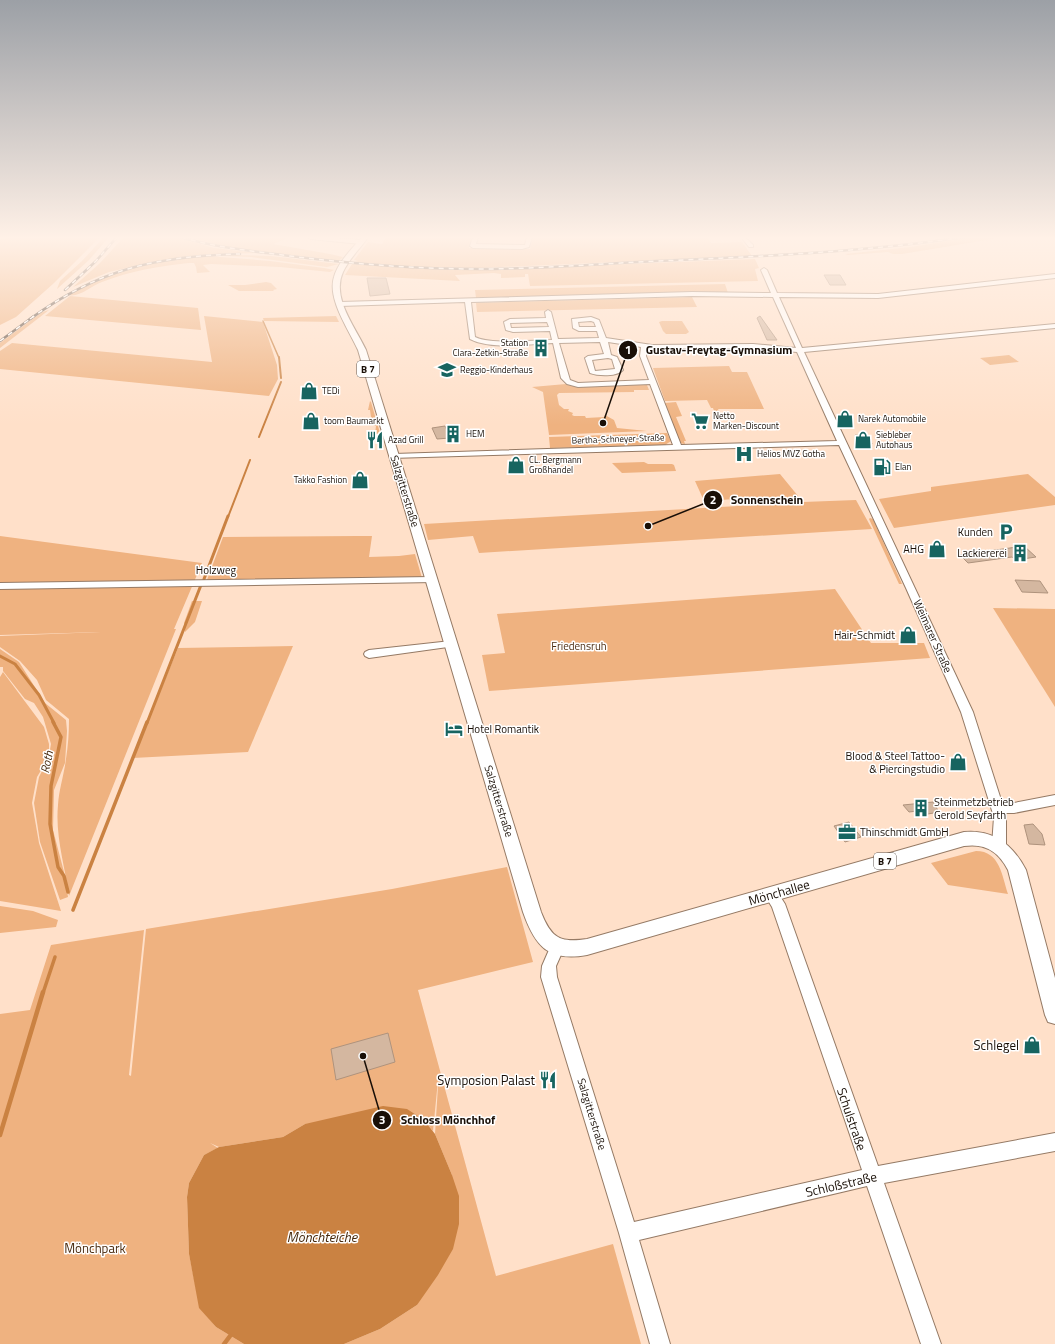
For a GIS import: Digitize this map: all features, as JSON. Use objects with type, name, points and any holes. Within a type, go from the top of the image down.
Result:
[{"type":"main road","name":"Salzgitterstraße","points":[[338,300],[362,350],[536,923],[542,936],[557,948]]},
{"type":"main road","name":"Mönchallee","points":[[557,948],[570,950],[587,947],[971,837],[984,839],[999,846]]},
{"type":"main road","name":"B 7","points":[[999,846],[1010,857],[1017,870],[1055,1015]]},
{"type":"street","points":[[468,300],[471,335],[476,341],[497,344],[603,340],[644,346],[681,348],[752,346],[800,350],[1055,326]]},
{"type":"street","points":[[340,304],[478,300]]},
{"type":"street","name":"Weimarer Straße","points":[[778,300],[842,443],[911,588],[967,712],[998,808],[1001,822],[999,846]]},
{"type":"street","points":[[548,312],[565,380],[569,383],[578,385],[653,382]]},
{"type":"street","points":[[550,320],[507,322],[508,329],[553,329]]},
{"type":"street","points":[[600,328],[608,356]]},
{"type":"street","points":[[644,346],[643,356],[678,447]]},
{"type":"street","name":"Bertha-Schneyer-Straße","points":[[394,456],[842,443]]},
{"type":"street","name":"Holzweg","points":[[0,586],[432,580]]},
{"type":"street","points":[[369,654],[451,644]]},
{"type":"street","points":[[998,808],[1014,808],[1055,800]]},
{"type":"street","name":"Schulstraße","points":[[772,894],[778,904],[931,1344]]},
{"type":"street","name":"Salzgitterstraße","points":[[557,948],[549,966],[549,977],[628,1233],[660,1344]]},
{"type":"street","name":"Schloßstraße","points":[[628,1233],[872,1176],[1055,1142]]},
{"type":"green space","points":[[0,300],[35,300],[16,317],[0,325]]},
{"type":"green space","points":[[65,300],[110,300],[198,308],[201,330],[45,316]]},
{"type":"green space","points":[[594,300],[693,300],[697,307],[477,312],[476,303]]},
{"type":"green space","points":[[49,310],[0,348],[0,343],[42,312]]},
{"type":"green space","points":[[204,316],[263,322],[277,365],[278,379],[269,396],[0,369],[0,351],[12,343],[212,362]]},
{"type":"green space","points":[[336,316],[339,322],[264,321],[263,318]]},
{"type":"green space","points":[[682,321],[689,332],[686,334],[666,334],[659,322]]},
{"type":"green space","points":[[1009,355],[1019,362],[990,365],[980,358]]},
{"type":"green space","points":[[729,366],[732,372],[747,372],[764,409],[718,409],[719,411],[714,411],[707,400],[665,401],[653,368]]},
{"type":"green space","points":[[566,384],[576,386],[651,384],[652,385],[647,385],[649,390],[634,390],[634,392],[559,393],[557,395],[559,405],[564,409],[569,409],[568,411],[573,413],[572,415],[574,416],[585,416],[586,418],[604,417],[605,415],[614,420],[617,428],[647,431],[549,435],[543,392],[532,387]]},
{"type":"green space","points":[[370,401],[384,447],[381,450],[381,443],[378,443],[379,434],[375,434],[376,426],[372,425],[374,420],[371,417],[370,410],[368,410]]},
{"type":"green space","points":[[676,402],[682,416],[676,417],[686,441],[684,441],[685,444],[679,443],[665,403]]},
{"type":"green space","points":[[667,433],[671,441],[665,445],[550,448],[549,437]]},
{"type":"green space","points":[[644,462],[648,464],[672,464],[674,465],[676,471],[622,473],[612,463]]},
{"type":"green space","points":[[780,474],[803,502],[856,500],[872,529],[479,553],[473,536],[428,540],[424,524],[773,504],[766,497],[704,501],[695,481]]},
{"type":"green space","points":[[1028,474],[1055,497],[1055,505],[894,528],[879,499],[931,491],[931,487]]},
{"type":"green space","points":[[869,519],[873,519],[902,584],[899,584]]},
{"type":"green space","points":[[0,536],[202,563],[174,629],[176,629],[69,896],[59,840],[57,817],[59,793],[65,765],[69,734],[69,719],[46,700],[37,680],[20,661],[0,647],[0,636],[101,632],[0,635]]},
{"type":"green space","points":[[372,536],[369,557],[415,554],[422,578],[207,580],[223,537]]},
{"type":"green space","name":"Friedensruh","points":[[835,589],[871,643],[924,643],[930,658],[489,691],[482,655],[505,653],[497,614]]},
{"type":"green space","points":[[192,601],[202,601],[195,622],[185,632],[184,623]]},
{"type":"green space","points":[[993,608],[1055,609],[1055,707]]},
{"type":"green space","points":[[293,646],[248,752],[133,758],[178,648]]},
{"type":"green space","points":[[0,649],[19,662],[45,703],[66,720],[67,731],[65,763],[54,790],[53,830],[64,872],[68,897],[60,900],[40,842],[34,803],[39,777],[49,757],[37,777],[32,803],[39,843],[61,911],[0,901],[0,677],[3,672],[44,727],[49,744],[49,755],[51,744],[43,717],[34,703],[25,699],[3,671],[3,667],[0,667]]},
{"type":"green space","points":[[976,851],[984,852],[995,860],[1002,872],[1008,894],[948,885],[931,863]]},
{"type":"green space","name":"Mönchpark","points":[[507,867],[533,962],[418,990],[496,1276],[613,1244],[641,1344],[344,1344],[380,1329],[417,1305],[452,1175],[435,1134],[439,1070],[433,1131],[424,1120],[305,1124],[283,1137],[219,1147],[210,1143],[218,1148],[204,1155],[189,1183],[187,1197],[189,1254],[200,1308],[216,1327],[244,1344],[0,1344],[0,1014],[30,1010],[51,945],[144,930],[129,1075],[131,1076],[146,929],[392,889]]},
{"type":"green space","points":[[0,906],[33,911],[58,920],[56,927],[0,933]]},
{"type":"water","name":"Mönchteiche","points":[[383,1106],[407,1109],[424,1120],[435,1134],[459,1196],[459,1224],[453,1249],[438,1275],[417,1305],[380,1329],[344,1344],[244,1344],[216,1327],[199,1308],[189,1254],[187,1197],[189,1183],[204,1155],[219,1147],[283,1137],[305,1124]]},
{"type":"building","points":[[760,316],[777,340],[767,340],[757,318]]},
{"type":"building","name":"HEM","points":[[445,426],[450,438],[437,439],[432,428]]},
{"type":"building","name":"Siebleber Autohaus","points":[[855,435],[868,436],[872,444],[859,444]]},
{"type":"building","points":[[1024,546],[1036,557],[1016,560],[1012,557],[968,563],[960,555]]},
{"type":"building","points":[[1015,580],[1040,581],[1048,593],[1022,592]]},
{"type":"building","name":"Steinmetzbetrieb Gerold Seyfarth","points":[[933,802],[939,812],[928,814],[926,810],[909,812],[903,805]]},
{"type":"building","name":"Thinschmidt GmbH","points":[[849,822],[861,837],[845,842],[834,826]]},
{"type":"building","points":[[1033,824],[1042,834],[1045,845],[1029,844],[1024,825]]},
{"type":"building","points":[[388,1033],[395,1062],[336,1080],[331,1049]]},
{"type":"waterway","points":[[263,321],[279,358]]},
{"type":"waterway","points":[[279,357],[281,378]]},
{"type":"waterway","points":[[259,437],[281,382]]},
{"type":"waterway","points":[[228,517],[250,460]]},
{"type":"waterway","points":[[204,579],[228,516]]},
{"type":"waterway","points":[[147,723],[201,585]]},
{"type":"waterway","name":"Roth","points":[[0,656],[15,664],[39,695],[54,723]]},
{"type":"waterway","name":"Roth","points":[[53,722],[61,737],[51,786],[50,824],[58,867],[64,876],[68,892]]},
{"type":"waterway","points":[[73,910],[147,722]]},
{"type":"waterway","name":"Roth","points":[[43,993],[55,957]]},
{"type":"waterway","name":"Roth","points":[[0,1135],[43,992]]},
{"type":"waterway","points":[[224,1344],[230,1336]]},
{"type":"railway","points":[[30,319],[59,300]]},
{"type":"railway","points":[[0,341],[34,316]]},
{"type":"place","name":"Station Clara-Zetkin-Straße","points":[[541,348]]},
{"type":"place","name":"Reggio-Kinderhaus","points":[[447,370]]},
{"type":"place","name":"TEDi","points":[[309,391]]},
{"type":"place","name":"Narek Automobile","points":[[845,419]]},
{"type":"place","name":"toom Baumarkt","points":[[311,421]]},
{"type":"place","name":"Netto Marken-Discount","points":[[700,421]]},
{"type":"place","name":"Gustav-Freytag-Gymnasium","points":[[603,423]]},
{"type":"place","name":"HEM","points":[[453,434]]},
{"type":"place","name":"Azad Grill","points":[[375,440]]},
{"type":"place","name":"Siebleber Autohaus","points":[[863,440]]},
{"type":"place","name":"Helios MVZ Gotha","points":[[744,454]]},
{"type":"place","name":"CL. Bergmann Großhandel","points":[[516,465]]},
{"type":"place","name":"Elan","points":[[882,467]]},
{"type":"place","name":"Takko Fashion","points":[[360,480]]},
{"type":"place","name":"Sonnenschein","points":[[648,526]]},
{"type":"place","name":"Kunden","points":[[1006,532]]},
{"type":"place","name":"AHG","points":[[937,549]]},
{"type":"place","name":"Lackiererei","points":[[1020,553]]},
{"type":"place","name":"Hair-Schmidt","points":[[908,635]]},
{"type":"place","name":"Hotel Romantik","points":[[454,729]]},
{"type":"place","name":"Blood & Steel Tattoo- & Piercingstudio","points":[[958,762]]},
{"type":"place","name":"Steinmetzbetrieb Gerold Seyfarth","points":[[921,808]]},
{"type":"place","name":"Thinschmidt GmbH","points":[[847,832]]},
{"type":"place","name":"Schlegel","points":[[1032,1045]]},
{"type":"place","name":"Schloss Mönchhof","points":[[363,1056]]},
{"type":"place","name":"Symposion Palast","points":[[548,1080]]}]
